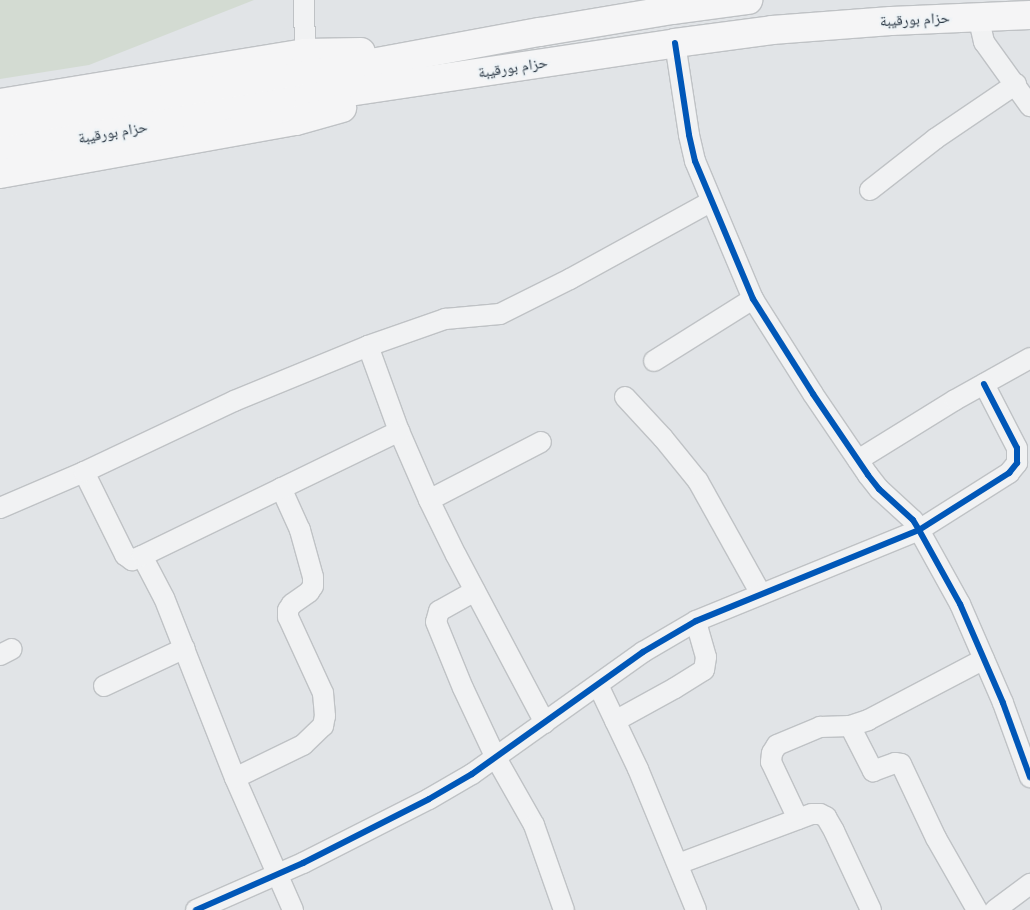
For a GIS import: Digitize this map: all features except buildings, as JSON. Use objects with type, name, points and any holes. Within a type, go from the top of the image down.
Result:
[{"type":"highway","name":"حزام بورقيبة","points":[[0,152],[18,133],[672,5],[748,0]]},
{"type":"highway","name":"حزام بورقيبة","points":[[18,133],[309,98],[675,42],[782,30],[1030,14]]},
{"type":"highway","points":[[0,103],[305,53],[442,50]]},
{"type":"highway","points":[[0,174],[296,121],[442,78]]},
{"type":"street","points":[[304,0],[305,53]]},
{"type":"street","points":[[978,16],[984,42],[1030,106]]},
{"type":"street","points":[[675,42],[689,135],[695,161],[710,202],[753,300],[879,489],[913,520],[920,530],[960,604],[984,659],[1030,777]]},
{"type":"street","points":[[870,190],[935,138],[1016,84]]},
{"type":"street","points":[[0,508],[84,472],[234,401],[368,346],[445,319],[500,314],[570,279],[710,202]]},
{"type":"street","points":[[654,360],[753,300]]},
{"type":"street","points":[[368,346],[399,432],[429,500],[545,723]]},
{"type":"street","points":[[858,460],[1030,358]]},
{"type":"street","points":[[196,910],[276,874],[429,799],[496,758],[643,652],[696,621],[920,530],[1008,473],[1017,463],[1017,448],[984,384]]},
{"type":"street","points":[[625,397],[663,438],[698,481],[760,594]]},
{"type":"street","points":[[84,472],[124,555],[130,559],[142,556],[399,432]]},
{"type":"street","points":[[429,500],[541,442]]},
{"type":"street","points":[[236,778],[303,745],[323,726],[326,716],[323,693],[288,617],[288,610],[292,604],[313,586],[313,577],[300,530],[281,488]]},
{"type":"street","points":[[142,556],[156,581],[185,648],[236,778],[276,874],[294,910]]},
{"type":"street","points":[[475,591],[439,611],[436,622],[463,688],[496,758],[534,825],[564,910]]},
{"type":"street","points":[[615,721],[683,684],[704,670],[706,657],[696,621]]},
{"type":"street","points":[[104,686],[185,648]]},
{"type":"street","points":[[798,819],[771,762],[772,753],[778,745],[820,727],[850,726],[868,720],[984,659]]},
{"type":"street","points":[[598,684],[678,864],[693,909]]},
{"type":"street","points":[[850,726],[873,772],[895,763],[901,764],[936,838],[977,910]]},
{"type":"street","points":[[678,864],[812,814],[826,817],[872,910]]},
{"type":"street","points":[[995,910],[1030,884]]},
{"type":"shaded area","points":[[0,0],[254,0],[89,65],[0,79]]},
{"type":"cycle path","points":[[675,43],[689,135],[695,161],[753,299],[813,394],[868,475],[879,489],[913,520],[919,530],[960,604],[1003,703],[1030,777]]},
{"type":"cycle path","points":[[196,910],[303,863],[429,799],[472,774],[643,652],[696,621],[919,530],[1009,473],[1017,463],[1017,448],[984,384]]}]
